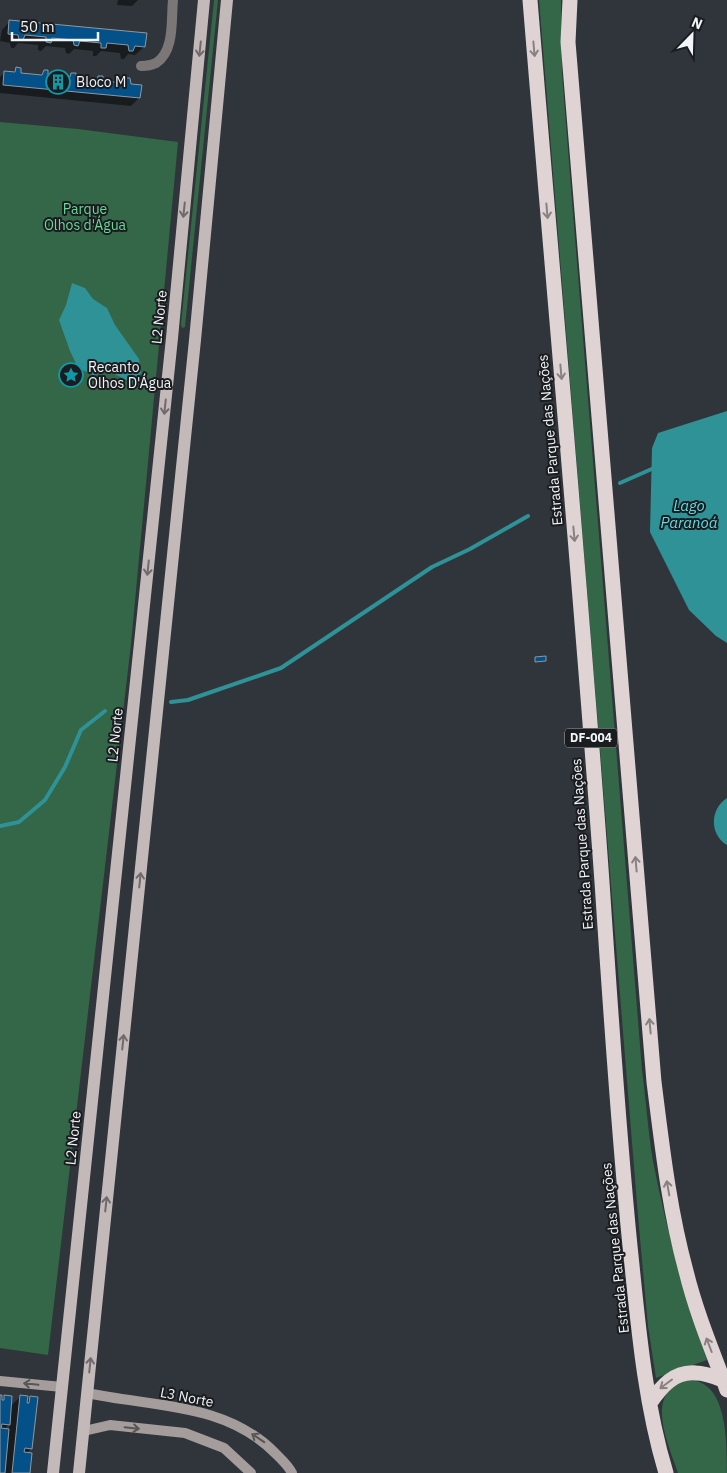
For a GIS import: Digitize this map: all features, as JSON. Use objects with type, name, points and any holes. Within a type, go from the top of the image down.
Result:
[{"type":"highway","name":"Estrada Parque das Nações","points":[[530,0],[594,775],[620,1142],[636,1307],[650,1403],[658,1445],[666,1473]]},
{"type":"highway","name":"DF-004","points":[[570,0],[568,42],[654,1082],[667,1184],[679,1243],[701,1323],[725,1385]]},
{"type":"highway","points":[[650,1403],[662,1385],[678,1376],[696,1372],[725,1385]]},
{"type":"main road","name":"L2 Norte","points":[[53,1473],[172,338],[204,0]]},
{"type":"main road","points":[[80,1473],[195,340],[227,0]]},
{"type":"main road","points":[[172,338],[195,340]]},
{"type":"main road","points":[[0,1381],[62,1387]]},
{"type":"main road","name":"L3 Norte","points":[[87,1393],[212,1414],[239,1426],[264,1441],[288,1466],[292,1473]]},
{"type":"main road","points":[[84,1431],[110,1426],[185,1433],[224,1448],[251,1473]]},
{"type":"street","points":[[140,66],[154,64],[164,57],[169,47],[173,0]]},
{"type":"green space","points":[[214,0],[218,0],[185,327],[182,328],[181,324]]},
{"type":"green space","points":[[539,0],[561,0],[562,73],[642,1070],[650,1138],[658,1186],[670,1237],[707,1360],[656,1378],[648,1326],[638,1216]]},
{"type":"green space","name":"Parque Olhos d'Água","points":[[0,122],[78,129],[178,142],[131,644],[48,1355],[0,1348]]},
{"type":"green space","points":[[690,1380],[702,1383],[711,1391],[718,1402],[725,1430],[727,1473],[678,1473],[665,1433],[662,1405],[666,1394],[675,1385]]},
{"type":"water","points":[[72,283],[85,288],[93,299],[107,308],[115,325],[139,359],[141,373],[135,384],[110,372],[93,375],[78,368],[59,320],[66,305]]},
{"type":"water","name":"Lago Paranoá","points":[[727,411],[727,643],[716,636],[689,610],[650,532],[652,448],[658,433]]},
{"type":"water","points":[[727,798],[727,845],[717,835],[714,822],[717,808]]},
{"type":"building","points":[[9,20],[147,33],[145,47],[135,46],[133,51],[129,51],[128,45],[107,43],[106,48],[101,48],[101,43],[80,41],[78,46],[74,45],[73,40],[52,38],[51,43],[46,42],[46,37],[25,35],[23,40],[19,40],[18,35],[8,34]]},
{"type":"building","name":"Bloco M","points":[[16,67],[21,68],[21,73],[42,75],[44,70],[48,70],[48,76],[70,77],[71,73],[76,73],[76,78],[97,80],[98,76],[103,76],[103,81],[124,83],[126,78],[130,78],[131,84],[142,85],[140,98],[3,85],[4,71],[15,72]]},
{"type":"building","points":[[546,656],[546,661],[535,662],[535,657]]},
{"type":"building","points":[[0,1395],[2,1395],[2,1400],[4,1400],[4,1395],[12,1396],[10,1425],[2,1424],[1,1428],[9,1429],[5,1473],[0,1473]]},
{"type":"building","points":[[20,1395],[28,1396],[27,1403],[29,1403],[30,1396],[38,1397],[32,1449],[25,1448],[24,1452],[32,1453],[30,1473],[12,1473]]},
{"type":"waterway","points":[[620,483],[654,468]]},
{"type":"waterway","points":[[171,702],[188,700],[281,668],[432,567],[470,549],[528,516]]},
{"type":"waterway","points":[[0,826],[19,822],[45,800],[65,767],[81,730],[105,711]]},
{"type":"place","name":"Bloco M","points":[[58,82]]},
{"type":"place","name":"Recanto Olhos D'Água","points":[[71,375]]}]
